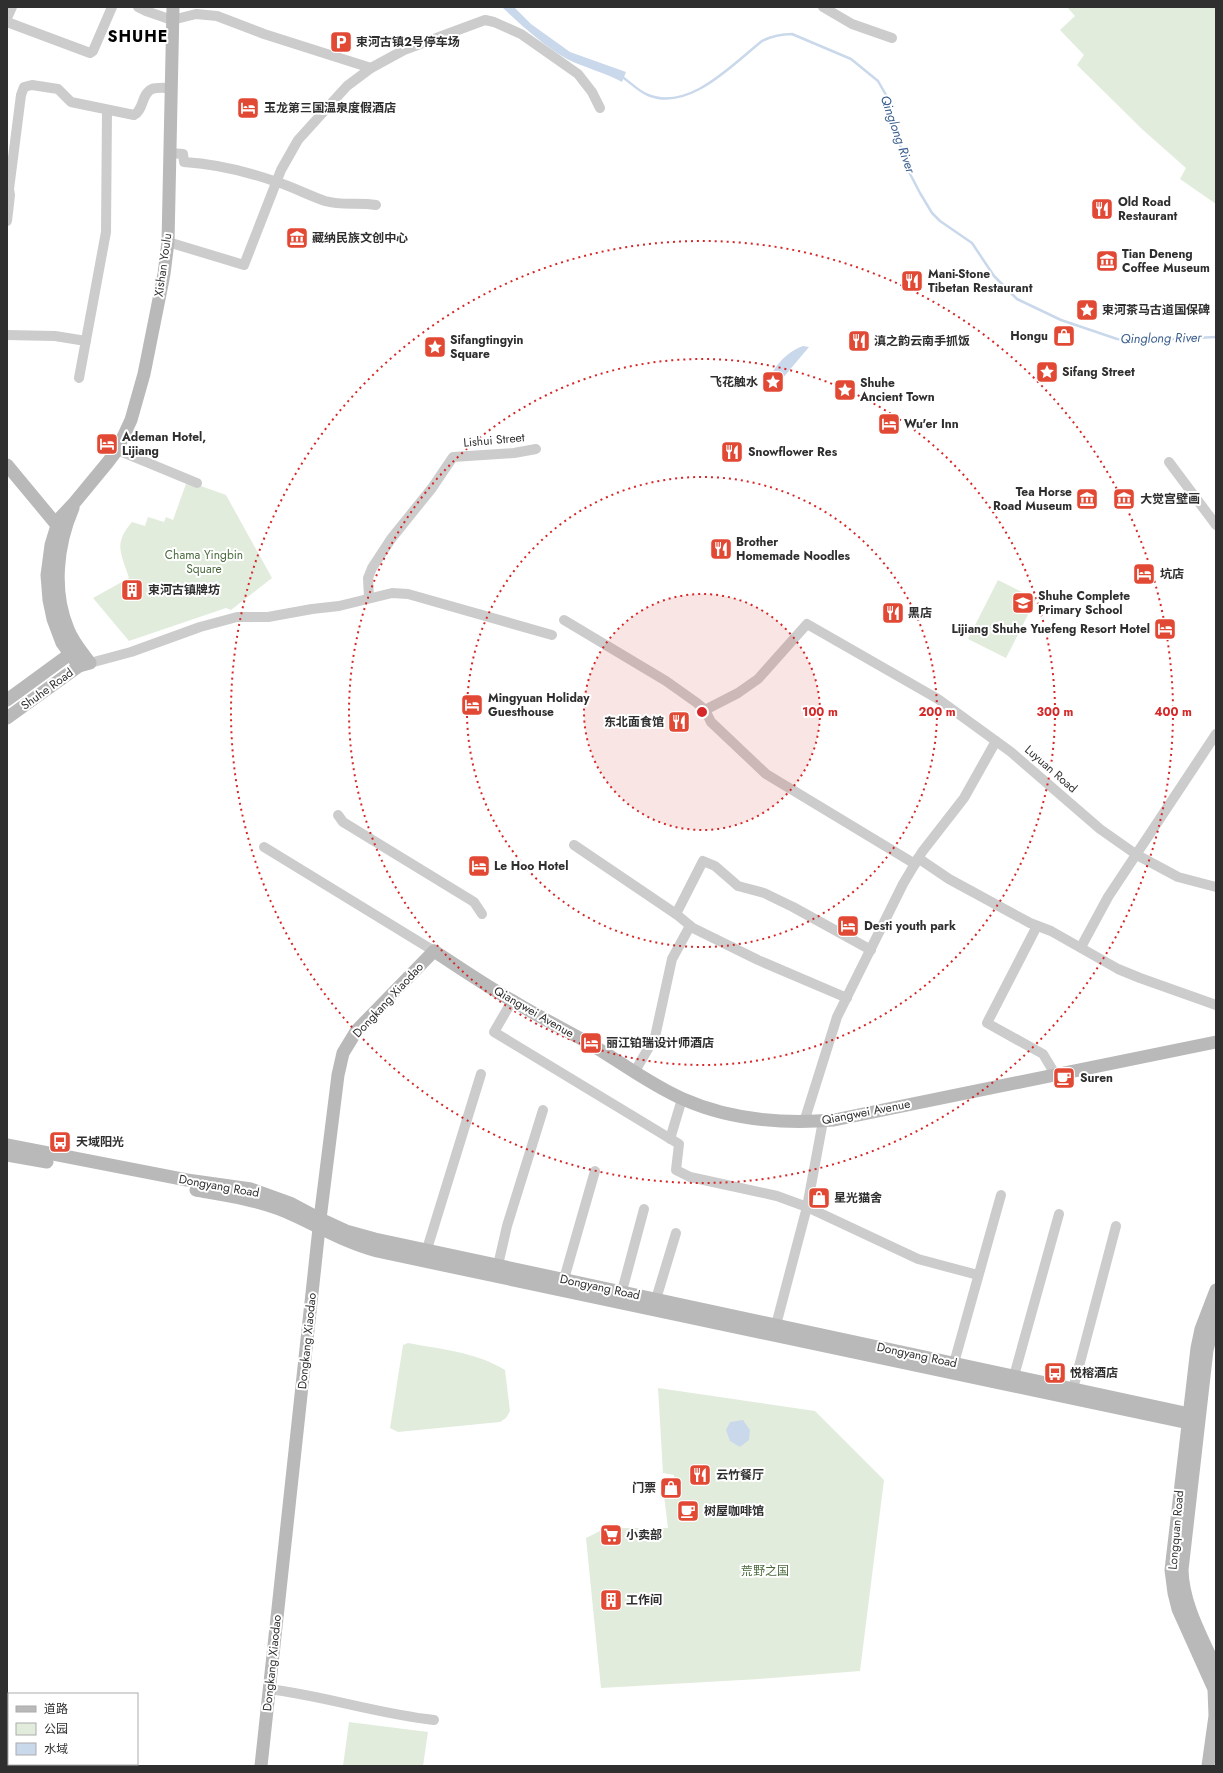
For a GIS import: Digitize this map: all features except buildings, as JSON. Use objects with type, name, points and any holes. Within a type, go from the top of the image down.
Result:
[{"type":"main road","name":"Xishan Youlu","points":[[75,502],[117,450],[130,420],[144,374],[164,274],[168,242],[172,13]]},
{"type":"main road","points":[[7,464],[56,524]]},
{"type":"main road","points":[[75,502],[56,524],[48,559],[49,600],[58,635],[74,650],[84,664]]},
{"type":"main road","points":[[74,650],[63,616],[58,573],[68,518],[75,502]]},
{"type":"main road","name":"Shuhe Road","points":[[7,700],[74,650]]},
{"type":"main road","name":"Shuhe Road","points":[[7,718],[84,664]]},
{"type":"main road","name":"Qiangwei Avenue","points":[[434,951],[512,1001],[592,1044],[682,1099],[710,1109],[738,1116],[767,1120],[804,1122],[834,1120],[1216,1042]]},
{"type":"main road","name":"Dongkang Xiaodao","points":[[261,1766],[320,1224],[337,1082],[344,1053],[357,1030],[434,951]]},
{"type":"main road","name":"Dongyang Road","points":[[7,1145],[187,1180],[250,1189],[290,1203],[320,1224],[351,1242],[377,1251],[1193,1420]]},
{"type":"main road","name":"Dongyang Road","points":[[7,1155],[248,1200],[320,1224],[360,1235],[1073,1389],[1193,1420]]},
{"type":"main road","name":"Longquan Road","points":[[1216,1290],[1201,1329],[1197,1348],[1182,1579],[1188,1605],[1216,1669]]},
{"type":"main road","name":"Longquan Road","points":[[1208,1766],[1214,1716],[1214,1689],[1178,1609],[1172,1580],[1173,1548],[1193,1420],[1216,1316]]},
{"type":"street","points":[[7,18],[12,7]]},
{"type":"street","points":[[7,22],[90,53],[93,51],[112,7]]},
{"type":"street","points":[[138,7],[146,11],[211,15],[264,34],[371,68]]},
{"type":"street","points":[[823,7],[852,24],[892,38]]},
{"type":"street","points":[[168,242],[244,265],[286,159],[305,131],[347,86],[371,68],[421,43],[485,20],[512,28],[572,70],[587,84],[600,108]]},
{"type":"street","points":[[7,221],[10,195],[9,189],[21,95],[24,87],[32,85],[58,89],[71,102],[134,115],[140,110],[145,94],[150,90],[171,88]]},
{"type":"street","points":[[79,378],[106,232],[107,110]]},
{"type":"street","points":[[170,153],[183,154],[184,162],[229,167],[277,182],[333,203],[349,204],[364,202],[376,205]]},
{"type":"street","points":[[7,335],[55,336],[86,341]]},
{"type":"street","name":"Lishui Street","points":[[369,598],[368,578],[372,568],[391,539],[432,488],[453,457],[514,453],[536,449]]},
{"type":"street","points":[[117,450],[197,483]]},
{"type":"street","points":[[1170,462],[1216,525]]},
{"type":"street","points":[[84,664],[131,652],[200,627],[238,617],[268,617],[339,606],[392,593],[408,594],[552,635]]},
{"type":"street","points":[[564,620],[666,681],[705,710],[711,722],[766,774],[916,861],[1037,926],[1051,931],[1128,974],[1216,1005]]},
{"type":"street","name":"Luyuan Road","points":[[705,710],[738,693],[758,678],[807,624],[938,699],[1012,752],[1100,829],[1137,854],[1178,877],[1216,887]]},
{"type":"street","points":[[1081,947],[1108,897],[1216,734]]},
{"type":"street","points":[[804,1122],[837,1017],[916,861],[964,798],[996,741]]},
{"type":"street","points":[[338,815],[343,822],[474,902],[482,914]]},
{"type":"street","points":[[574,845],[676,914],[690,926],[758,960],[847,998]]},
{"type":"street","points":[[264,847],[434,951]]},
{"type":"street","points":[[676,914],[703,860],[715,866],[738,886],[764,893],[793,907],[871,950]]},
{"type":"street","points":[[635,1071],[655,1037],[672,959],[690,926]]},
{"type":"street","points":[[1037,926],[987,1023],[1043,1054],[1055,1074]]},
{"type":"street","points":[[512,1001],[494,1032],[679,1144],[676,1170],[690,1177],[777,1196],[807,1207],[918,1259],[978,1275]]},
{"type":"street","points":[[428,1249],[481,1074]]},
{"type":"street","points":[[670,1139],[682,1099]]},
{"type":"street","points":[[498,1264],[507,1226],[543,1110]]},
{"type":"street","points":[[776,1325],[807,1207],[823,1121]]},
{"type":"street","points":[[564,1279],[595,1171]]},
{"type":"street","points":[[954,1363],[1001,1195]]},
{"type":"street","points":[[622,1292],[644,1209]]},
{"type":"street","points":[[1014,1376],[1058,1214]]},
{"type":"street","points":[[1073,1389],[1116,1226]]},
{"type":"street","points":[[656,1299],[676,1233]]},
{"type":"street","points":[[269,1689],[297,1693],[401,1716],[434,1720]]},
{"type":"green space","points":[[1067,7],[1216,7],[1216,204],[1180,179],[1186,168],[1143,130],[1077,65],[1084,55],[1060,30],[1075,16]]},
{"type":"green space","name":"Chama Yingbin Square","points":[[187,481],[226,495],[272,578],[231,610],[226,608],[129,641],[93,598],[129,578],[120,548],[122,536],[132,522],[145,526],[148,517],[164,522],[166,517],[173,520]]},
{"type":"green space","points":[[998,580],[1036,599],[1006,658],[968,639]]},
{"type":"green space","points":[[408,1343],[470,1355],[505,1370],[510,1411],[506,1418],[500,1422],[398,1432],[390,1428],[403,1345]]},
{"type":"green space","name":"荒野之国","points":[[658,1388],[815,1411],[884,1480],[860,1671],[759,1679],[601,1688],[586,1538],[606,1528],[668,1528],[663,1488],[674,1490],[674,1475],[663,1473]]},
{"type":"green space","points":[[349,1722],[428,1732],[423,1766],[343,1766]]},
{"type":"water","points":[[502,7],[514,7],[531,24],[570,52],[626,72],[622,82],[558,54],[533,35]]},
{"type":"water","points":[[803,346],[809,347],[771,392],[767,389],[771,375],[779,363],[790,353]]},
{"type":"water","points":[[743,1420],[750,1430],[749,1440],[740,1447],[730,1441],[726,1430],[730,1422]]},
{"type":"waterway","name":"Qinglong River","points":[[621,76],[637,89],[648,95],[663,99],[679,97],[710,83],[762,41],[788,34],[792,34],[851,59],[878,81],[886,95],[908,170],[932,213],[940,221],[972,243],[994,276],[1017,299],[1061,320],[1117,339],[1131,341],[1216,337]]},
{"type":"place","name":"束河古镇2号停车场","points":[[341,42]]},
{"type":"place","name":"玉龙第三国温泉度假酒店","points":[[248,108]]},
{"type":"place","name":"Old Road Restaurant","points":[[1102,209]]},
{"type":"place","name":"藏纳民族文创中心","points":[[297,238]]},
{"type":"place","name":"Tian Deneng Coffee Museum","points":[[1107,261]]},
{"type":"place","name":"Mani-Stone Tibetan Restaurant","points":[[912,281]]},
{"type":"place","name":"束河茶马古道国保碑","points":[[1087,310]]},
{"type":"place","name":"Hongu","points":[[1064,336]]},
{"type":"place","name":"滇之韵云南手抓饭","points":[[859,341]]},
{"type":"place","name":"Sifangtingyin Square","points":[[435,347]]},
{"type":"place","name":"Sifang Street","points":[[1047,372]]},
{"type":"place","name":"飞花触水","points":[[773,382]]},
{"type":"place","name":"Shuhe Ancient Town","points":[[845,390]]},
{"type":"place","name":"Wu'er Inn","points":[[889,424]]},
{"type":"place","name":"Ademan Hotel, Lijiang","points":[[107,444]]},
{"type":"place","name":"Snowflower Res","points":[[732,452]]},
{"type":"place","name":"Tea Horse Road Museum","points":[[1087,499]]},
{"type":"place","name":"大觉宫壁画","points":[[1124,499]]},
{"type":"place","name":"Brother Homemade Noodles","points":[[721,549]]},
{"type":"place","name":"坑店","points":[[1144,574]]},
{"type":"place","name":"束河古镇牌坊","points":[[132,590]]},
{"type":"place","name":"Shuhe Complete Primary School","points":[[1023,603]]},
{"type":"place","name":"黑店","points":[[893,613]]},
{"type":"place","name":"Lijiang Shuhe Yuefeng Resort Hotel","points":[[1165,629]]},
{"type":"place","name":"Mingyuan Holiday Guesthouse","points":[[472,705]]},
{"type":"place","name":"东北面食馆","points":[[679,722]]},
{"type":"place","name":"Le Hoo Hotel","points":[[479,866]]},
{"type":"place","name":"Desti youth park","points":[[848,926]]},
{"type":"place","name":"丽江铂瑞设计师酒店","points":[[591,1043]]},
{"type":"place","name":"Suren","points":[[1064,1078]]},
{"type":"place","name":"天域阳光","points":[[60,1142]]},
{"type":"place","name":"星光猫舍","points":[[819,1198]]},
{"type":"place","name":"悦榕酒店","points":[[1055,1373]]},
{"type":"place","name":"云竹餐厅","points":[[700,1475]]},
{"type":"place","name":"门票","points":[[671,1488]]},
{"type":"place","name":"树屋咖啡馆","points":[[688,1511]]},
{"type":"place","name":"小卖部","points":[[611,1535]]},
{"type":"place","name":"工作间","points":[[611,1600]]},
{"type":"district","name":"SHUHE","points":[[138,36]]}]
